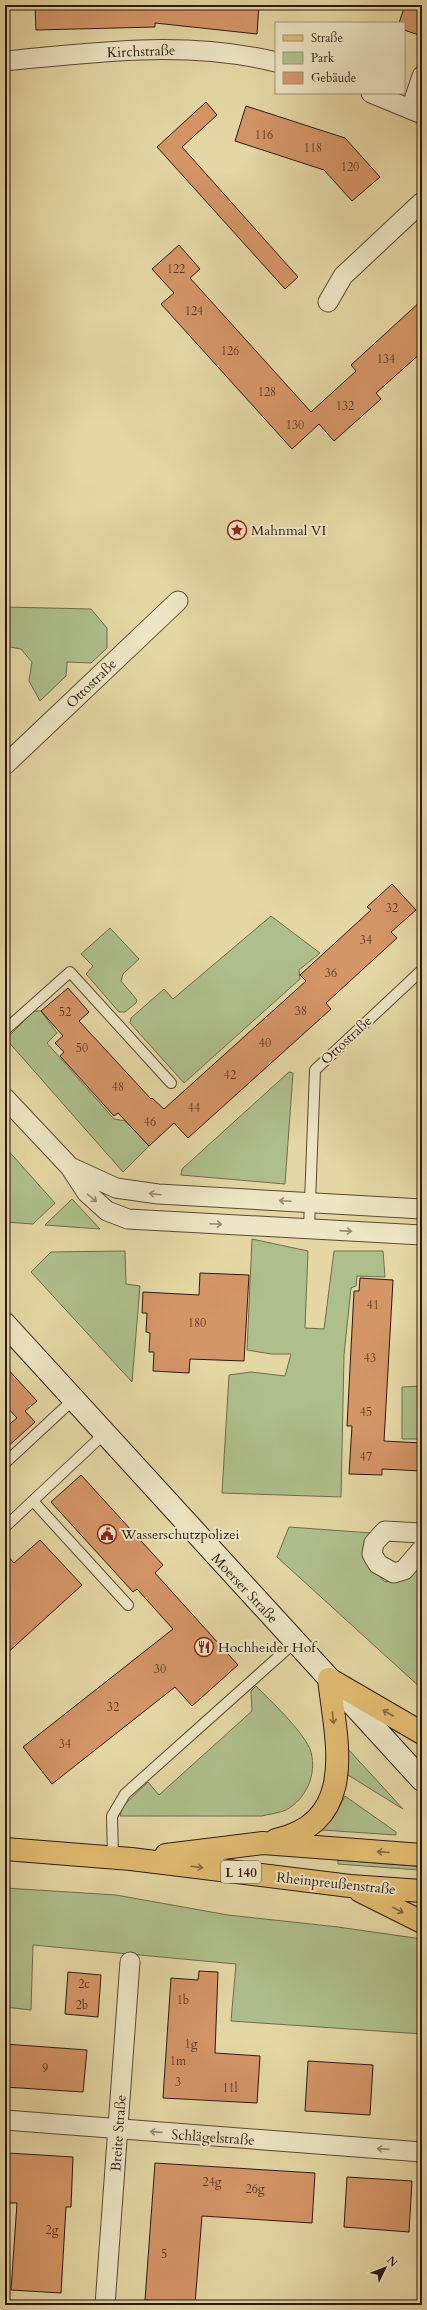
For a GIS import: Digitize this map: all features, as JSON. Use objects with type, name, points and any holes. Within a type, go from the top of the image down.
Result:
[{"type":"main road","name":"Moerser Straße","points":[[5,1324],[422,1780]]},
{"type":"main road","points":[[329,1679],[422,1732]]},
{"type":"main road","points":[[264,1843],[305,1830],[325,1811],[333,1790],[339,1766],[329,1679]]},
{"type":"main road","name":"Rheinpreußenstraße","points":[[122,1858],[264,1843],[422,1855]]},
{"type":"main road","name":"Rheinpreußenstraße","points":[[5,1849],[122,1858],[350,1886],[422,1891]]},
{"type":"main road","points":[[350,1886],[422,1922]]},
{"type":"street","name":"Kirchstraße","points":[[5,61],[100,52],[173,49],[247,55],[275,62]]},
{"type":"street","points":[[374,94],[416,111],[422,76]]},
{"type":"street","points":[[328,302],[343,276],[422,202]]},
{"type":"street","name":"Ottostraße","points":[[5,765],[178,602]]},
{"type":"street","points":[[5,1098],[70,1167],[87,1193],[107,1211],[128,1219],[309,1228],[422,1236]]},
{"type":"street","points":[[70,1167],[116,1188],[158,1194],[422,1209]]},
{"type":"street","points":[[422,1534],[385,1531],[374,1543],[372,1554],[378,1564],[394,1573],[404,1570],[422,1549]]},
{"type":"street","name":"Breite Straße","points":[[105,2305],[130,1962]]},
{"type":"street","name":"Schlägelstraße","points":[[5,2120],[422,2152]]},
{"type":"lane","name":"Ottostraße","points":[[309,1228],[315,1070],[422,970]]},
{"type":"lane","points":[[5,1030],[70,972],[171,1082]]},
{"type":"lane","points":[[5,1462],[74,1399]]},
{"type":"lane","points":[[5,1527],[105,1432]]},
{"type":"lane","points":[[33,1501],[128,1605]]},
{"type":"lane","points":[[122,1858],[112,1816],[125,1794],[295,1642]]},
{"type":"green space","points":[[5,607],[91,609],[107,628],[107,648],[91,663],[67,662],[66,676],[40,701],[29,681],[32,662],[21,649],[5,646]]},
{"type":"green space","points":[[271,916],[320,953],[299,970],[300,979],[184,1083],[130,1023],[131,1018],[164,989],[173,999]]},
{"type":"green space","points":[[110,928],[139,959],[123,974],[121,981],[137,1000],[136,1003],[125,1012],[119,1012],[86,974],[93,966],[81,954]]},
{"type":"green space","points":[[34,1011],[41,1011],[57,1033],[47,1043],[114,1119],[126,1121],[149,1146],[123,1172],[6,1039]]},
{"type":"green space","points":[[289,1072],[293,1073],[285,1184],[181,1175],[182,1169]]},
{"type":"green space","points":[[5,1147],[55,1203],[33,1224],[5,1222]]},
{"type":"green space","points":[[72,1199],[100,1229],[45,1225]]},
{"type":"green space","points":[[252,1239],[308,1251],[305,1328],[324,1329],[334,1251],[383,1251],[385,1277],[357,1276],[356,1286],[351,1288],[344,1355],[341,1497],[222,1493],[229,1375],[251,1372],[285,1376],[291,1354],[271,1354],[247,1350]]},
{"type":"green space","points":[[125,1251],[126,1284],[140,1286],[132,1382],[31,1272],[51,1252]]},
{"type":"green space","points":[[422,1386],[422,1439],[402,1439],[402,1387]]},
{"type":"green space","points":[[289,1527],[372,1533],[364,1558],[385,1582],[407,1576],[422,1559],[422,1689],[277,1557]]},
{"type":"green space","points":[[256,1686],[295,1727],[308,1745],[311,1752],[311,1778],[299,1800],[286,1810],[262,1816],[120,1816],[123,1806],[148,1782],[159,1795],[252,1711],[251,1691]]},
{"type":"green space","points":[[346,1748],[348,1749],[403,1809],[348,1775]]},
{"type":"green space","points":[[345,1796],[396,1832],[396,1835],[322,1830],[321,1829],[333,1818]]},
{"type":"green space","points":[[338,1860],[416,1866],[419,1870],[338,1864]]},
{"type":"green space","points":[[5,1888],[116,1895],[228,1915],[338,1927],[422,1939],[422,2034],[231,2021],[236,1964],[33,1945],[31,2010],[5,2007]]},
{"type":"building","points":[[35,5],[259,5],[257,34],[155,23],[155,27],[36,30]]},
{"type":"building","points":[[405,5],[422,5],[422,36],[405,30],[405,22],[399,22]]},
{"type":"building","points":[[206,102],[217,115],[182,147],[298,277],[285,289],[157,147]]},
{"type":"building","points":[[246,106],[345,138],[380,177],[352,201],[324,170],[235,141]]},
{"type":"building","points":[[179,245],[200,269],[190,278],[311,412],[356,371],[351,365],[422,300],[422,352],[376,393],[381,399],[334,441],[319,424],[292,449],[161,304],[174,293],[152,269]]},
{"type":"building","points":[[392,884],[416,910],[391,932],[397,938],[326,1003],[331,1009],[188,1138],[174,1123],[149,1146],[118,1113],[114,1116],[60,1056],[64,1052],[55,1043],[63,1036],[41,1011],[68,988],[89,1012],[79,1021],[151,1099],[152,1098],[164,1109],[306,981],[300,975],[371,910],[367,907]]},
{"type":"building","points":[[200,1273],[249,1275],[244,1361],[190,1359],[189,1373],[153,1371],[154,1352],[149,1352],[150,1333],[146,1332],[147,1313],[142,1313],[143,1292],[199,1295]]},
{"type":"building","points":[[360,1278],[393,1280],[384,1441],[422,1443],[422,1471],[382,1469],[382,1475],[349,1474],[352,1426],[347,1426],[354,1291],[359,1291]]},
{"type":"building","points":[[5,1366],[37,1401],[25,1411],[35,1422],[5,1449],[5,1428],[17,1418],[5,1405]]},
{"type":"building","points":[[81,1475],[163,1565],[155,1573],[238,1665],[192,1706],[175,1687],[52,1784],[23,1747],[173,1629],[137,1589],[133,1592],[51,1502]]},
{"type":"building","points":[[40,1540],[82,1585],[5,1655],[5,1553],[14,1563]]},
{"type":"building","points":[[199,1971],[218,1972],[215,2053],[260,2056],[257,2103],[163,2098],[171,1978],[198,1980]]},
{"type":"building","points":[[68,1972],[101,1975],[98,2017],[65,2014]]},
{"type":"building","points":[[5,2044],[87,2050],[83,2092],[5,2087]]},
{"type":"building","points":[[308,2061],[373,2065],[370,2115],[305,2111]]},
{"type":"building","points":[[8,2153],[73,2157],[71,2207],[66,2207],[61,2293],[11,2290],[17,2203],[6,2203]]},
{"type":"building","points":[[155,2163],[315,2173],[312,2223],[202,2216],[195,2304],[145,2300]]},
{"type":"building","points":[[347,2177],[412,2181],[409,2232],[344,2227]]},
{"type":"place","name":"Mahnmal VI","points":[[237,530]]},
{"type":"place","name":"Wasserschutzpolizei","points":[[107,1534]]},
{"type":"place","name":"Hochheider Hof","points":[[204,1647]]}]
